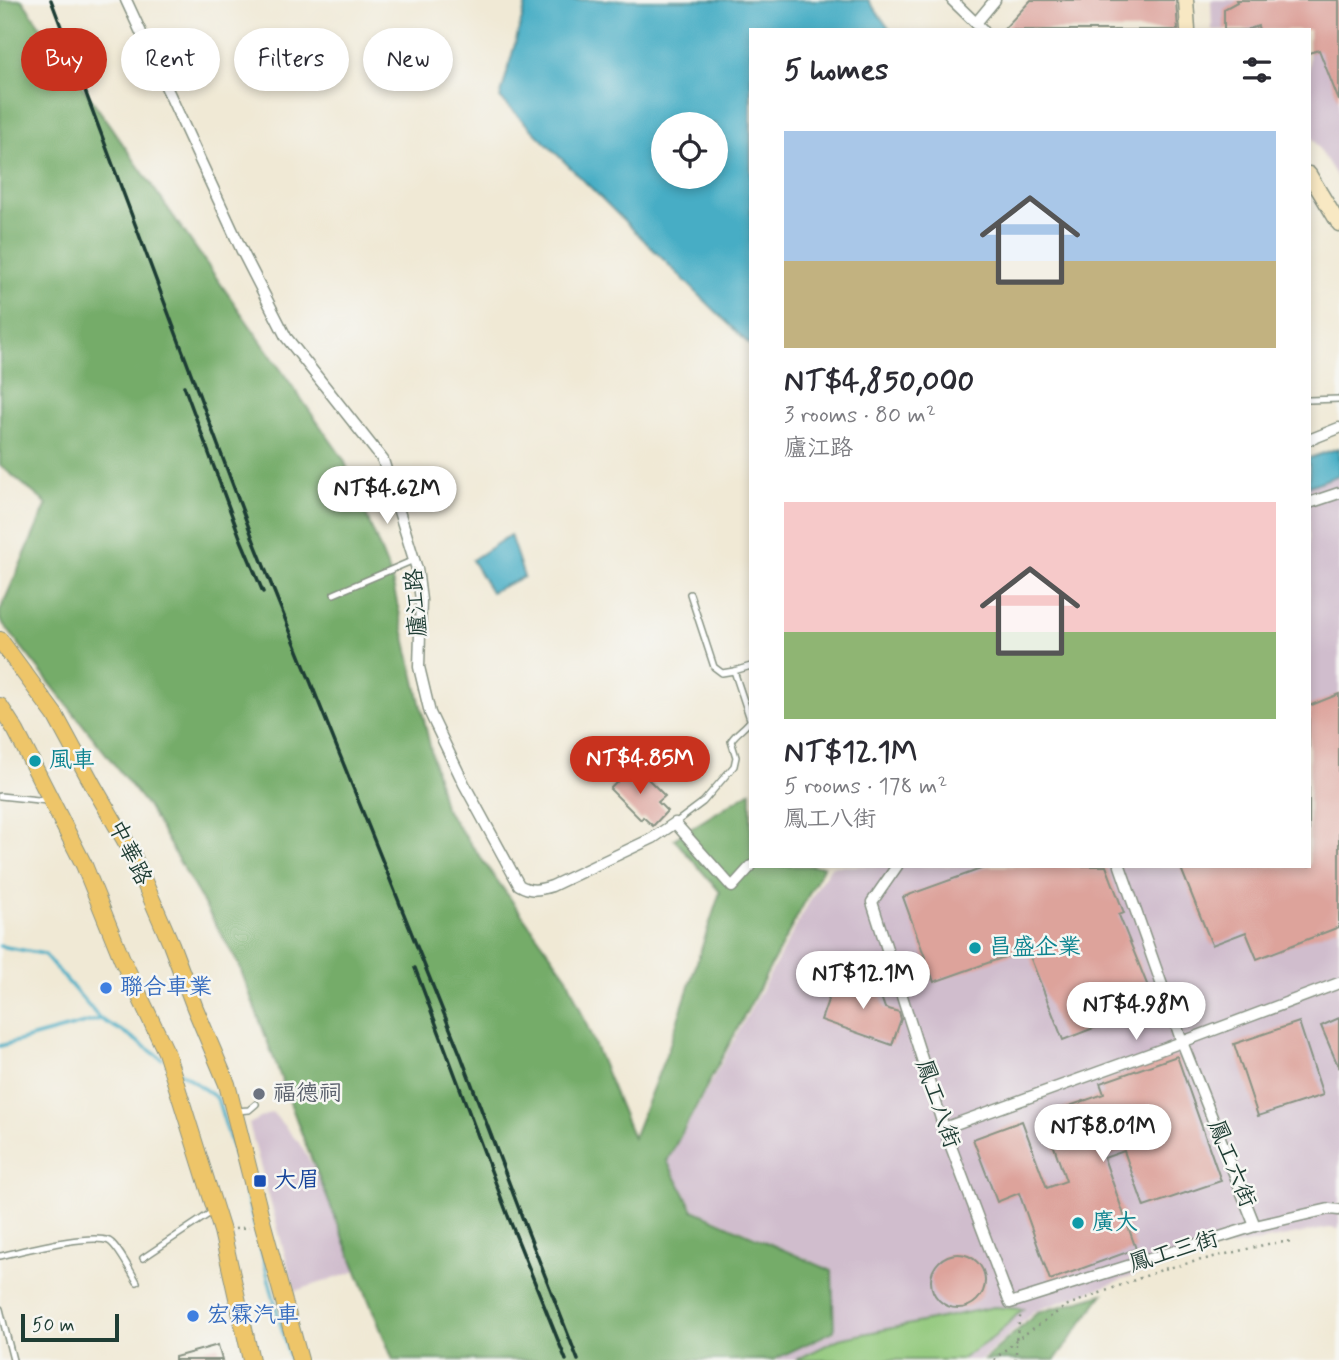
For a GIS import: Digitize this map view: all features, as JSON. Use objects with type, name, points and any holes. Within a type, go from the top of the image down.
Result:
[{"type":"main road","name":"中華路","points":[[0,640],[55,715],[130,849],[227,1084],[242,1111]]},
{"type":"main road","name":"中華路","points":[[0,706],[16,731],[84,865],[122,959],[166,1052],[215,1210]]},
{"type":"main road","points":[[242,1111],[300,1360]]},
{"type":"main road","points":[[215,1210],[251,1360]]},
{"type":"street","name":"廬江路","points":[[126,0],[242,251],[286,337],[383,460],[417,569],[421,600],[419,667],[430,713],[464,784],[519,885],[536,891],[552,886],[653,838],[675,823]]},
{"type":"street","points":[[952,0],[979,26],[995,0]]},
{"type":"street","points":[[1186,0],[1188,28]]},
{"type":"street","points":[[1311,177],[1339,224]]},
{"type":"street","points":[[1311,439],[1339,428]]},
{"type":"street","points":[[1311,502],[1339,493]]},
{"type":"street","points":[[675,823],[732,887],[749,868]]},
{"type":"street","name":"鳳工八街","points":[[896,868],[872,902],[944,1128],[1010,1303]]},
{"type":"street","name":"鳳工六街","points":[[1121,868],[1182,1042],[1255,1226]]},
{"type":"street","points":[[944,1128],[1339,983]]},
{"type":"street","name":"鳳工三街","points":[[1010,1303],[1255,1226],[1329,1209],[1339,1210]]},
{"type":"lane","points":[[1311,400],[1339,399]]},
{"type":"lane","points":[[334,594],[414,560]]},
{"type":"lane","points":[[690,594],[714,667],[722,673],[749,667]]},
{"type":"lane","points":[[734,671],[749,716]]},
{"type":"lane","points":[[675,823],[703,802],[734,766],[736,757],[731,741],[749,723]]},
{"type":"lane","points":[[0,796],[51,802]]},
{"type":"lane","points":[[242,1111],[256,1104]]},
{"type":"lane","points":[[143,1258],[215,1210]]},
{"type":"lane","points":[[0,1256],[82,1239],[107,1241],[114,1245],[138,1282]]},
{"type":"lane","points":[[0,1309],[13,1360]]},
{"type":"path","points":[[222,1231],[267,1222]]},
{"type":"path","points":[[994,1360],[1016,1340],[1068,1305],[1164,1269],[1268,1244],[1293,1241]]},
{"type":"path","points":[[1016,1360],[1016,1340],[1024,1299]]},
{"type":"shaded area","points":[[1211,0],[1339,0],[1339,180],[1311,136],[1311,28],[1212,28]]},
{"type":"shaded area","points":[[1339,450],[1339,1229],[1329,1228],[1197,1253],[1035,1311],[981,1360],[775,1360],[835,1332],[833,1270],[694,1209],[668,1161],[819,884],[831,868],[1311,868],[1311,461]]},
{"type":"shaded area","points":[[272,1112],[299,1143],[373,1266],[295,1291],[249,1124]]},
{"type":"green space","points":[[0,0],[22,0],[42,28],[21,28],[21,91],[86,91],[344,460],[391,576],[444,807],[567,977],[633,1138],[669,1047],[720,892],[674,839],[749,792],[749,868],[823,868],[667,1161],[693,1210],[832,1271],[834,1331],[773,1360],[393,1360],[307,1148],[239,965],[148,807],[0,620],[0,611],[47,504],[0,465]]},
{"type":"green space","points":[[1103,1294],[1055,1360],[984,1360],[1037,1313]]},
{"type":"green space","points":[[994,1307],[1023,1309],[994,1337],[960,1360],[796,1360],[839,1339]]},
{"type":"water","points":[[527,0],[868,0],[889,28],[749,28],[749,344],[500,98]]},
{"type":"water","points":[[1339,448],[1339,475],[1311,485],[1311,457]]},
{"type":"water","points":[[510,535],[524,577],[491,592],[472,560]]},
{"type":"building","points":[[1031,0],[1176,0],[1178,28],[1005,28]]},
{"type":"building","points":[[1236,0],[1339,0],[1339,101],[1319,50],[1311,52],[1311,28],[1224,28],[1224,9],[1237,2]]},
{"type":"building","points":[[1339,694],[1339,927],[1257,959],[1246,932],[1212,945],[1181,868],[1311,868],[1311,705]]},
{"type":"building","points":[[634,765],[665,796],[658,802],[667,811],[653,826],[643,817],[641,820],[610,789]]},
{"type":"building","name":"昌盛企業","points":[[983,868],[1107,868],[1124,913],[1119,915],[1155,1004],[1063,1040],[1027,949],[934,982],[903,897]]},
{"type":"building","points":[[872,972],[885,1008],[899,1012],[901,1019],[892,1045],[821,1020],[832,989],[854,997],[849,981]]},
{"type":"building","points":[[1339,1018],[1339,1068],[1321,1026]]},
{"type":"building","points":[[1299,1022],[1323,1095],[1258,1116],[1234,1044]]},
{"type":"building","points":[[1177,1056],[1221,1181],[1144,1207],[1124,1151],[1104,1158],[1136,1249],[1050,1280],[1019,1193],[997,1202],[973,1139],[1022,1121],[1047,1188],[1066,1181],[1043,1115],[1104,1094],[1100,1083]]},
{"type":"building","points":[[963,1254],[973,1258],[981,1266],[985,1281],[981,1296],[973,1304],[953,1308],[943,1304],[935,1296],[931,1276],[935,1266],[943,1258]]},
{"type":"building","points":[[218,1345],[222,1360],[175,1360],[175,1357]]},
{"type":"waterway","points":[[0,946],[44,954],[100,1019],[162,1059]]},
{"type":"waterway","points":[[0,1046],[100,1019]]},
{"type":"waterway","points":[[177,1070],[217,1098],[242,1178],[290,1360]]},
{"type":"railway","points":[[51,0],[255,544],[461,1056],[578,1360]]},
{"type":"railway","points":[[184,386],[263,592]]},
{"type":"railway","points":[[415,968],[508,1216],[566,1360]]},
{"type":"place","name":"風車","points":[[35,761]]},
{"type":"place","name":"昌盛企業","points":[[975,948]]},
{"type":"place","name":"聯合車業","points":[[106,988]]},
{"type":"place","name":"福德祠","points":[[259,1094]]},
{"type":"place","name":"大眉","points":[[260,1181]]},
{"type":"place","name":"廣大","points":[[1078,1223]]},
{"type":"place","name":"宏霖汽車","points":[[193,1316]]}]
